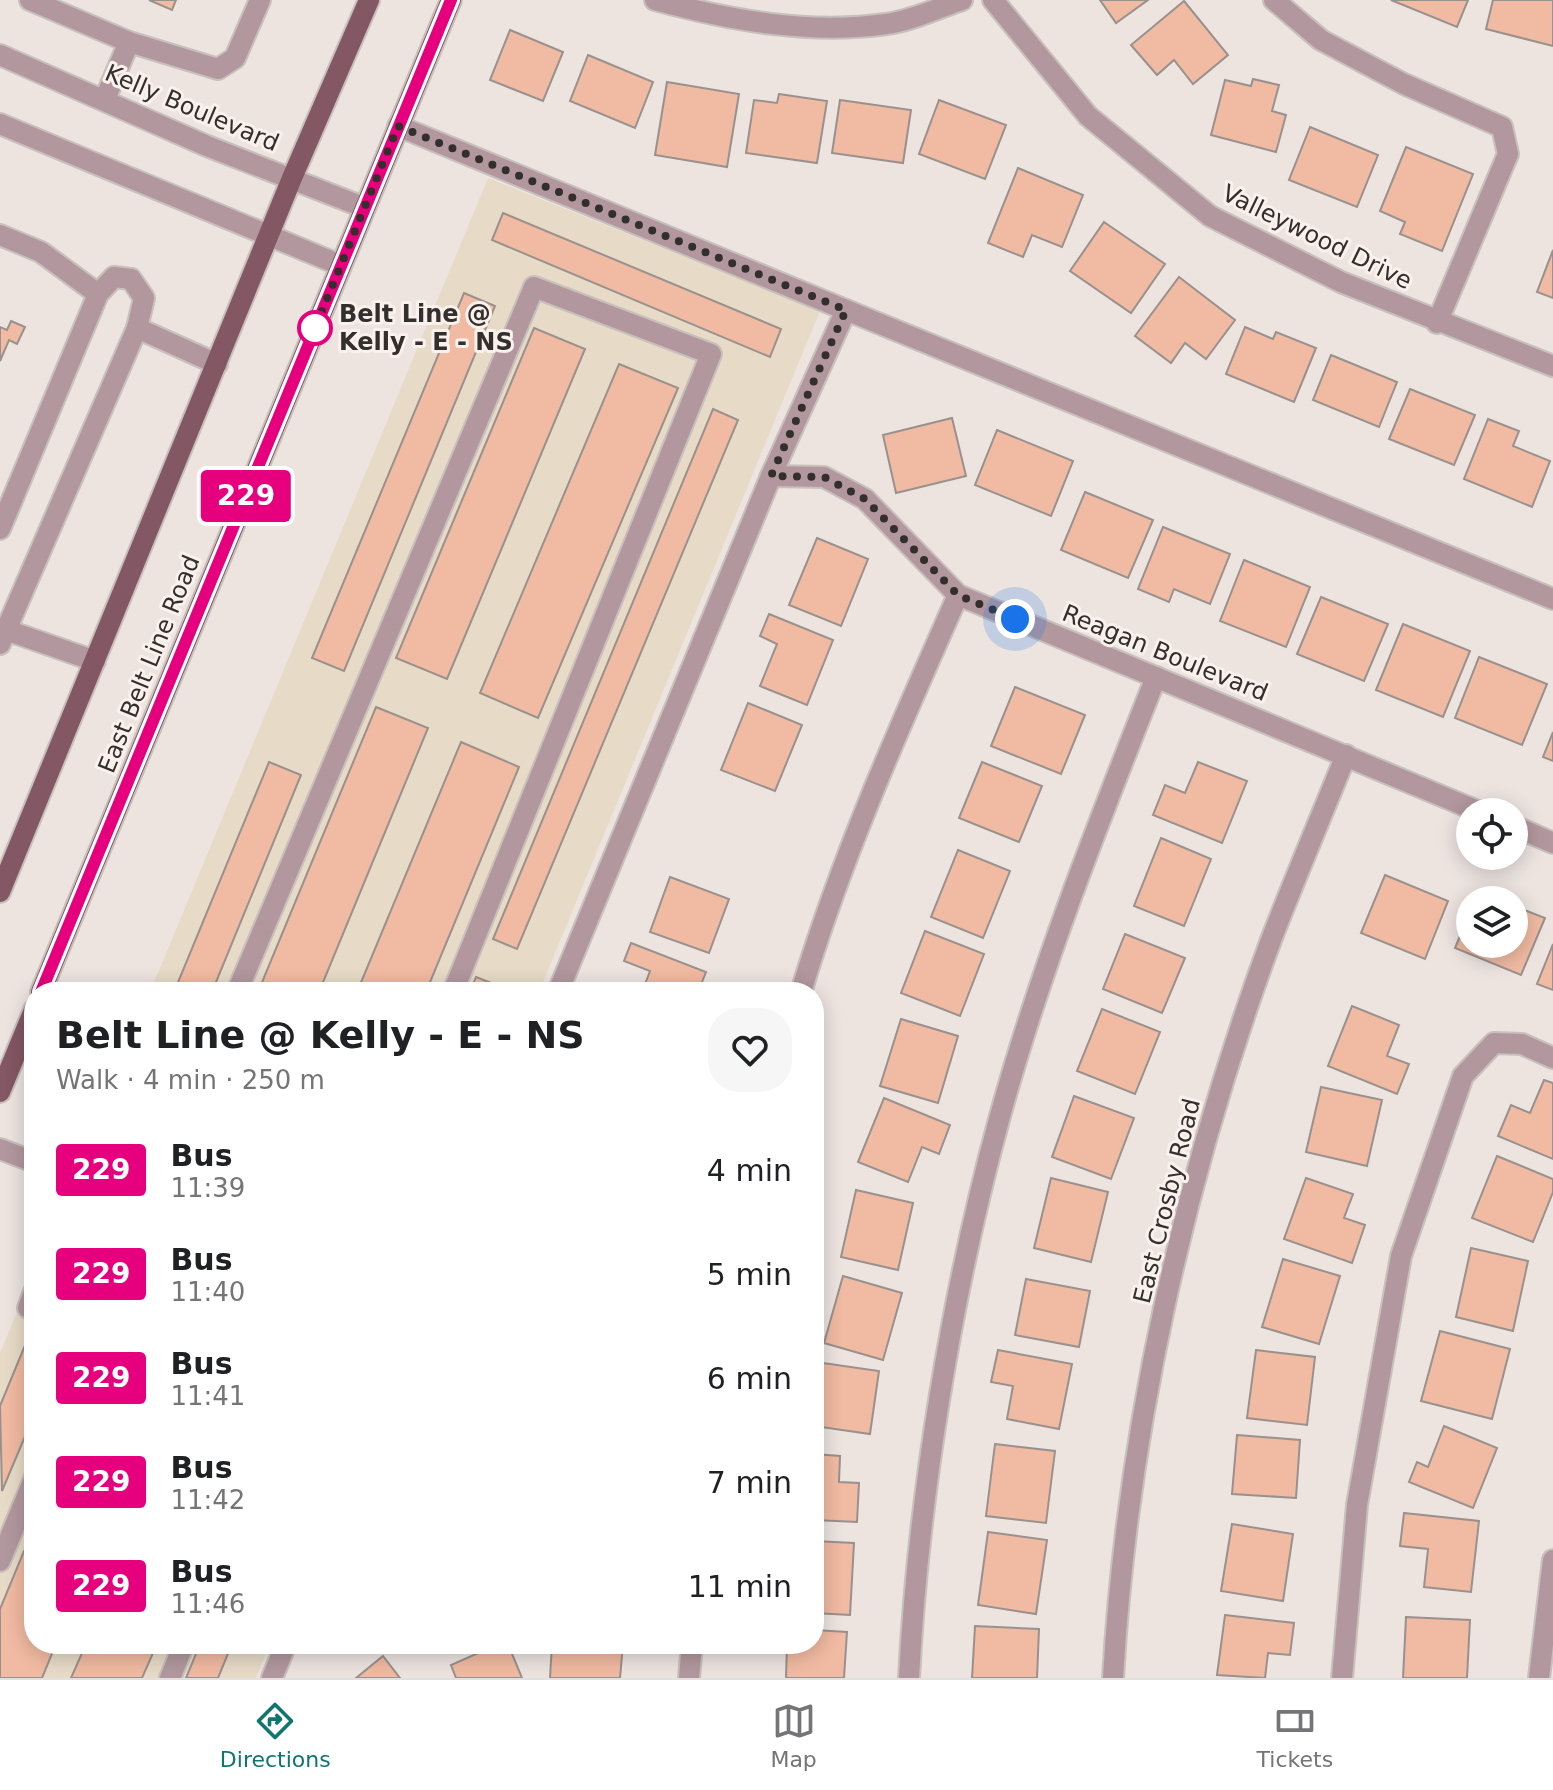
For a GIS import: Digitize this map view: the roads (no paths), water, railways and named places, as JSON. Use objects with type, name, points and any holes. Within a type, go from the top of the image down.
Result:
[{"type":"main road","name":"East Belt Line Road","points":[[0,892],[292,178],[369,0]]},
{"type":"main road","name":"East Belt Line Road","points":[[45,982],[451,0]]},
{"type":"main road","points":[[0,1092],[24,1034]]},
{"type":"street","points":[[30,0],[129,42],[218,69],[235,58],[260,0]]},
{"type":"street","points":[[655,0],[720,18],[804,27],[888,24],[962,0]]},
{"type":"street","name":"Valleywood Drive","points":[[993,0],[1088,116],[1210,216],[1341,282],[1437,323],[1553,366]]},
{"type":"street","points":[[1274,0],[1321,40],[1404,84],[1502,127],[1508,154],[1437,323]]},
{"type":"street","points":[[105,99],[129,42]]},
{"type":"street","name":"Kelly Boulevard","points":[[0,55],[207,146],[363,207]]},
{"type":"street","points":[[0,124],[340,265]]},
{"type":"street","points":[[398,126],[1553,599]]},
{"type":"street","points":[[0,235],[41,252],[98,294]]},
{"type":"street","points":[[0,529],[98,294],[114,277],[131,279],[144,298],[137,328],[3,637],[95,661]]},
{"type":"street","points":[[241,982],[534,287],[711,354],[457,982]]},
{"type":"street","points":[[562,982],[771,476],[846,310]]},
{"type":"street","points":[[137,328],[217,364]]},
{"type":"street","points":[[771,476],[824,477],[865,499],[958,595],[874,784],[825,911],[804,982]]},
{"type":"street","name":"Reagan Boulevard","points":[[958,595],[1456,802]]},
{"type":"street","points":[[909,1678],[929,1482],[957,1303],[1000,1117],[1044,975],[1156,677]]},
{"type":"street","name":"East Crosby Road","points":[[1113,1678],[1129,1505],[1176,1252],[1219,1098],[1271,941],[1346,755]]},
{"type":"street","points":[[1528,832],[1553,843]]},
{"type":"street","points":[[1342,1678],[1357,1505],[1401,1256],[1463,1076],[1494,1043],[1522,1044],[1553,1058]]},
{"type":"street","points":[[0,1149],[24,1158]]},
{"type":"street","points":[[0,1561],[24,1503]]},
{"type":"street","points":[[1539,1678],[1553,1560]]},
{"type":"street","points":[[170,1678],[180,1654]]},
{"type":"street","points":[[272,1678],[282,1654]]},
{"type":"street","points":[[689,1678],[691,1654]]},
{"type":"place","name":"Belt Line @ Kelly - E - NS","points":[[315,328]]}]
